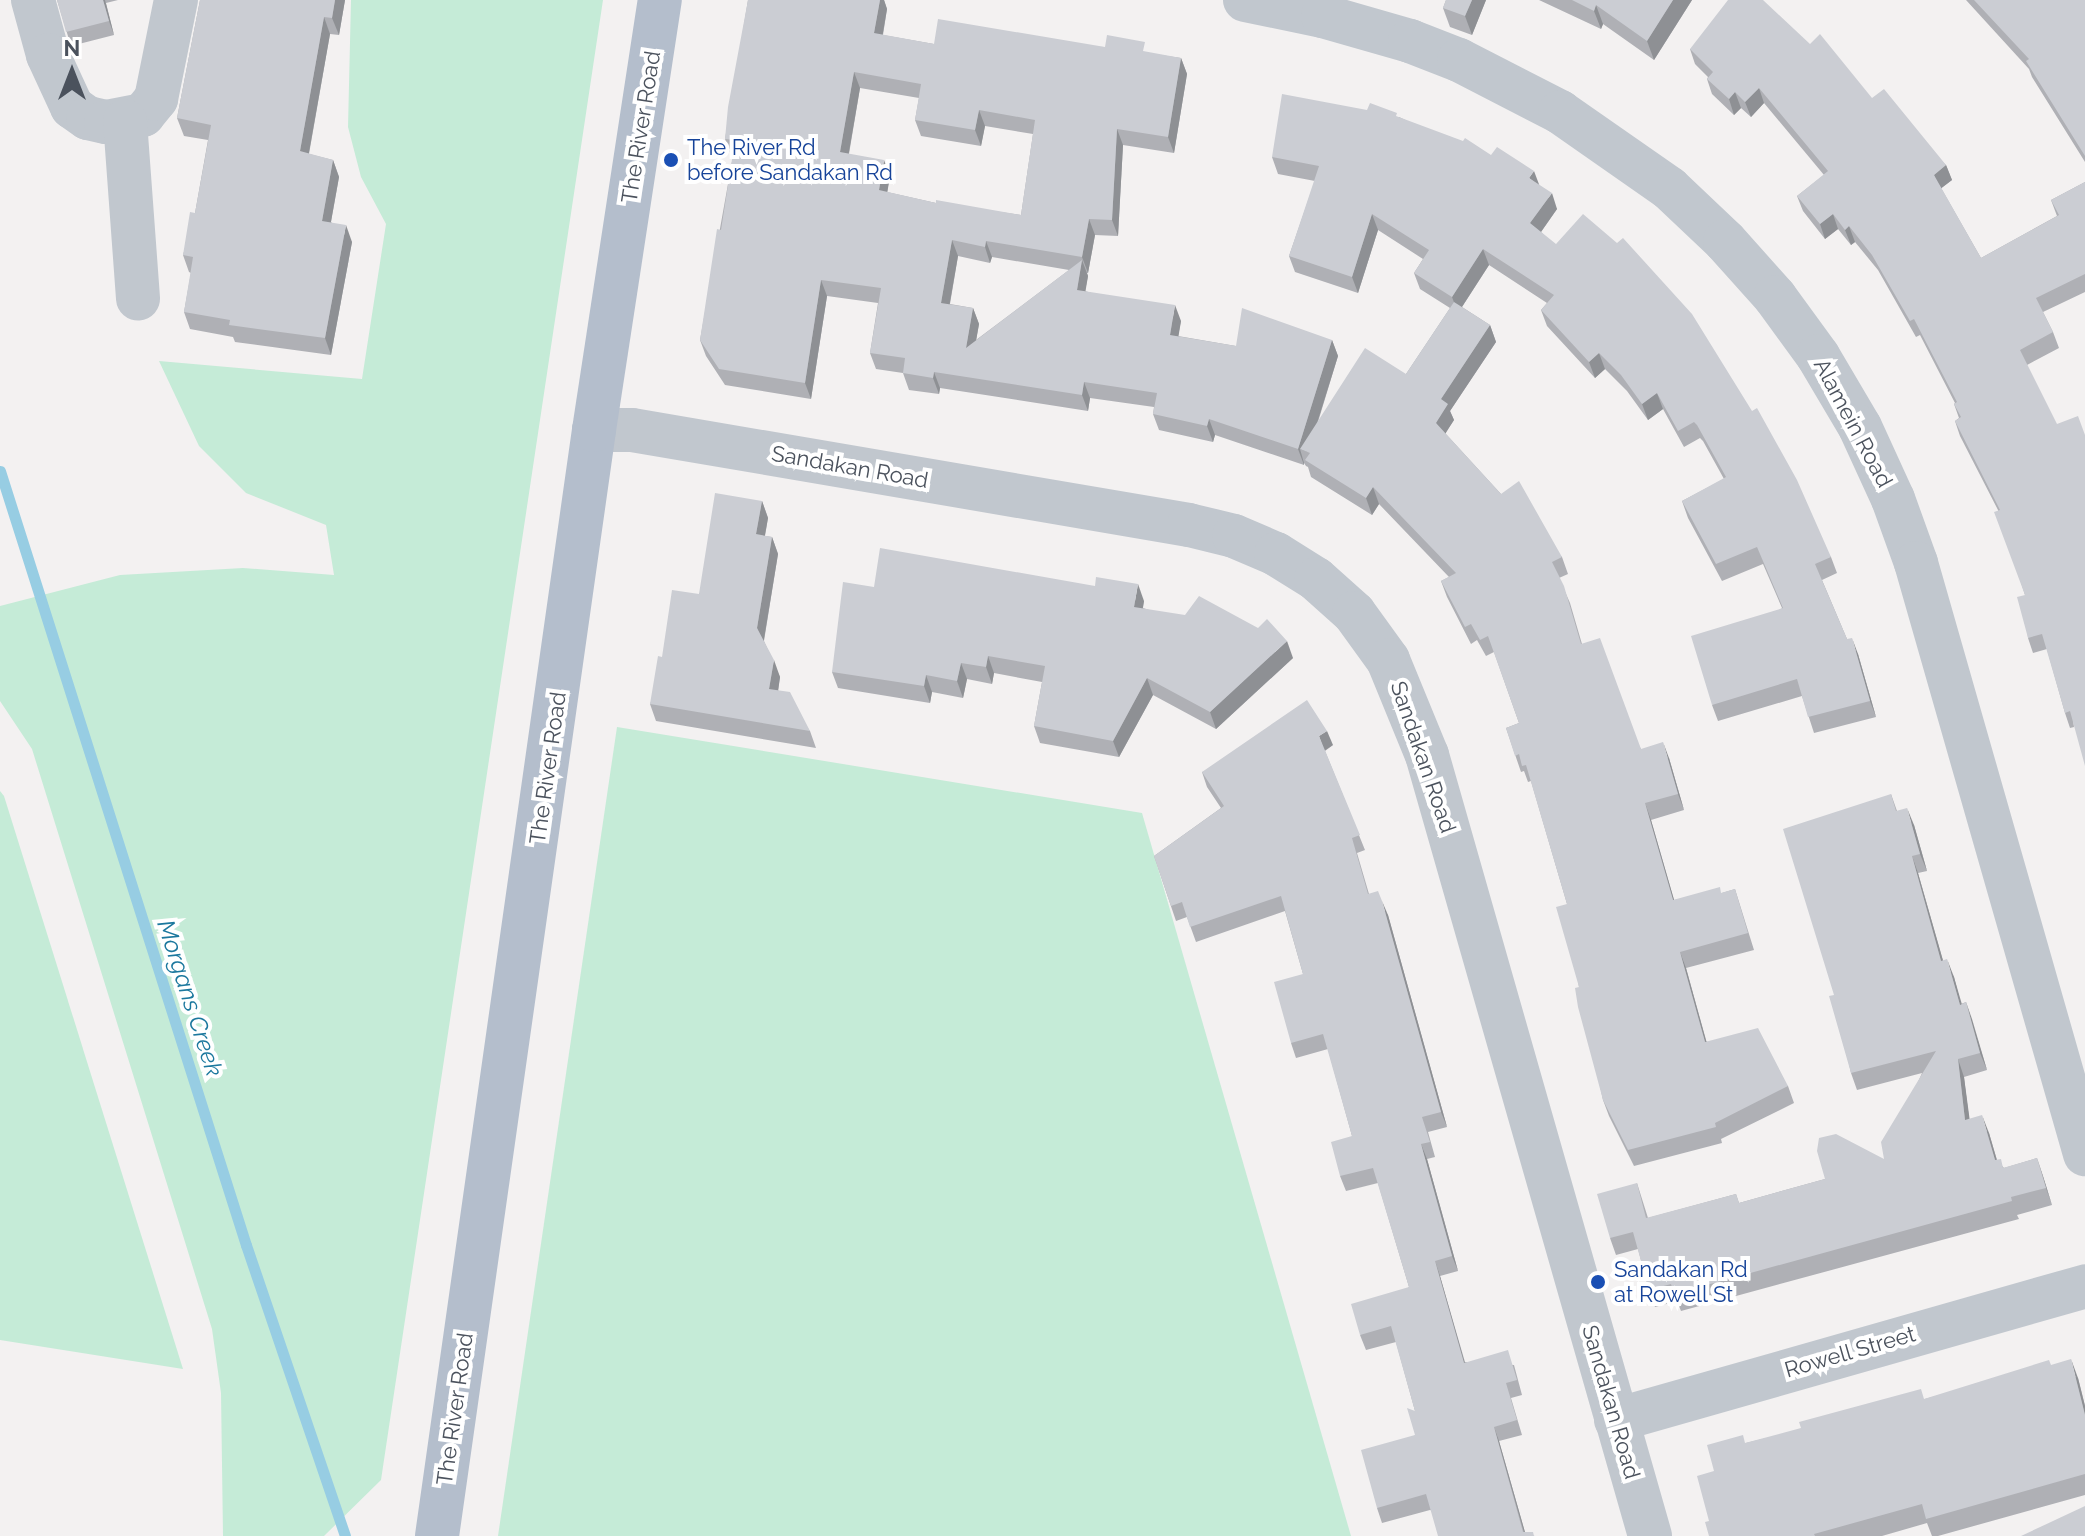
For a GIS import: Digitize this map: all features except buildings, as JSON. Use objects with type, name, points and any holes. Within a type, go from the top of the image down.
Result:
[{"type":"main road","name":"The River Road","points":[[437,1536],[594,430],[660,0]]},
{"type":"street","points":[[33,0],[48,55],[72,107],[88,118],[106,122],[125,121],[143,115],[156,99],[176,0]]},
{"type":"street","name":"Alamein Road","points":[[1245,0],[1323,16],[1410,41],[1459,60],[1560,112],[1669,188],[1725,241],[1775,297],[1818,356],[1860,427],[1893,499],[1916,563],[2085,1154]]},
{"type":"street","points":[[125,121],[138,299]]},
{"type":"street","name":"Sandakan Road","points":[[594,430],[632,430],[1189,525],[1234,536],[1276,554],[1316,579],[1354,613],[1388,660],[1427,755],[1650,1536]]},
{"type":"street","name":"Rowell Street","points":[[1616,1420],[2085,1286]]},
{"type":"green space","points":[[351,0],[603,0],[381,1480],[324,1536],[223,1536],[221,1393],[212,1329],[32,749],[0,701],[0,606],[120,575],[243,568],[334,575],[326,525],[246,493],[199,446],[159,361],[362,379],[386,224],[361,177],[348,127]]},
{"type":"green space","points":[[617,727],[1142,813],[1351,1536],[498,1536]]},
{"type":"green space","points":[[0,791],[4,796],[183,1369],[0,1340]]},
{"type":"waterway","name":"Morgans Creek","points":[[0,471],[246,1245],[345,1536]]},
{"type":"place","name":"The River Rd before Sandakan Rd","points":[[671,160]]},
{"type":"place","name":"Sandakan Rd at Rowell St","points":[[1598,1282]]}]
